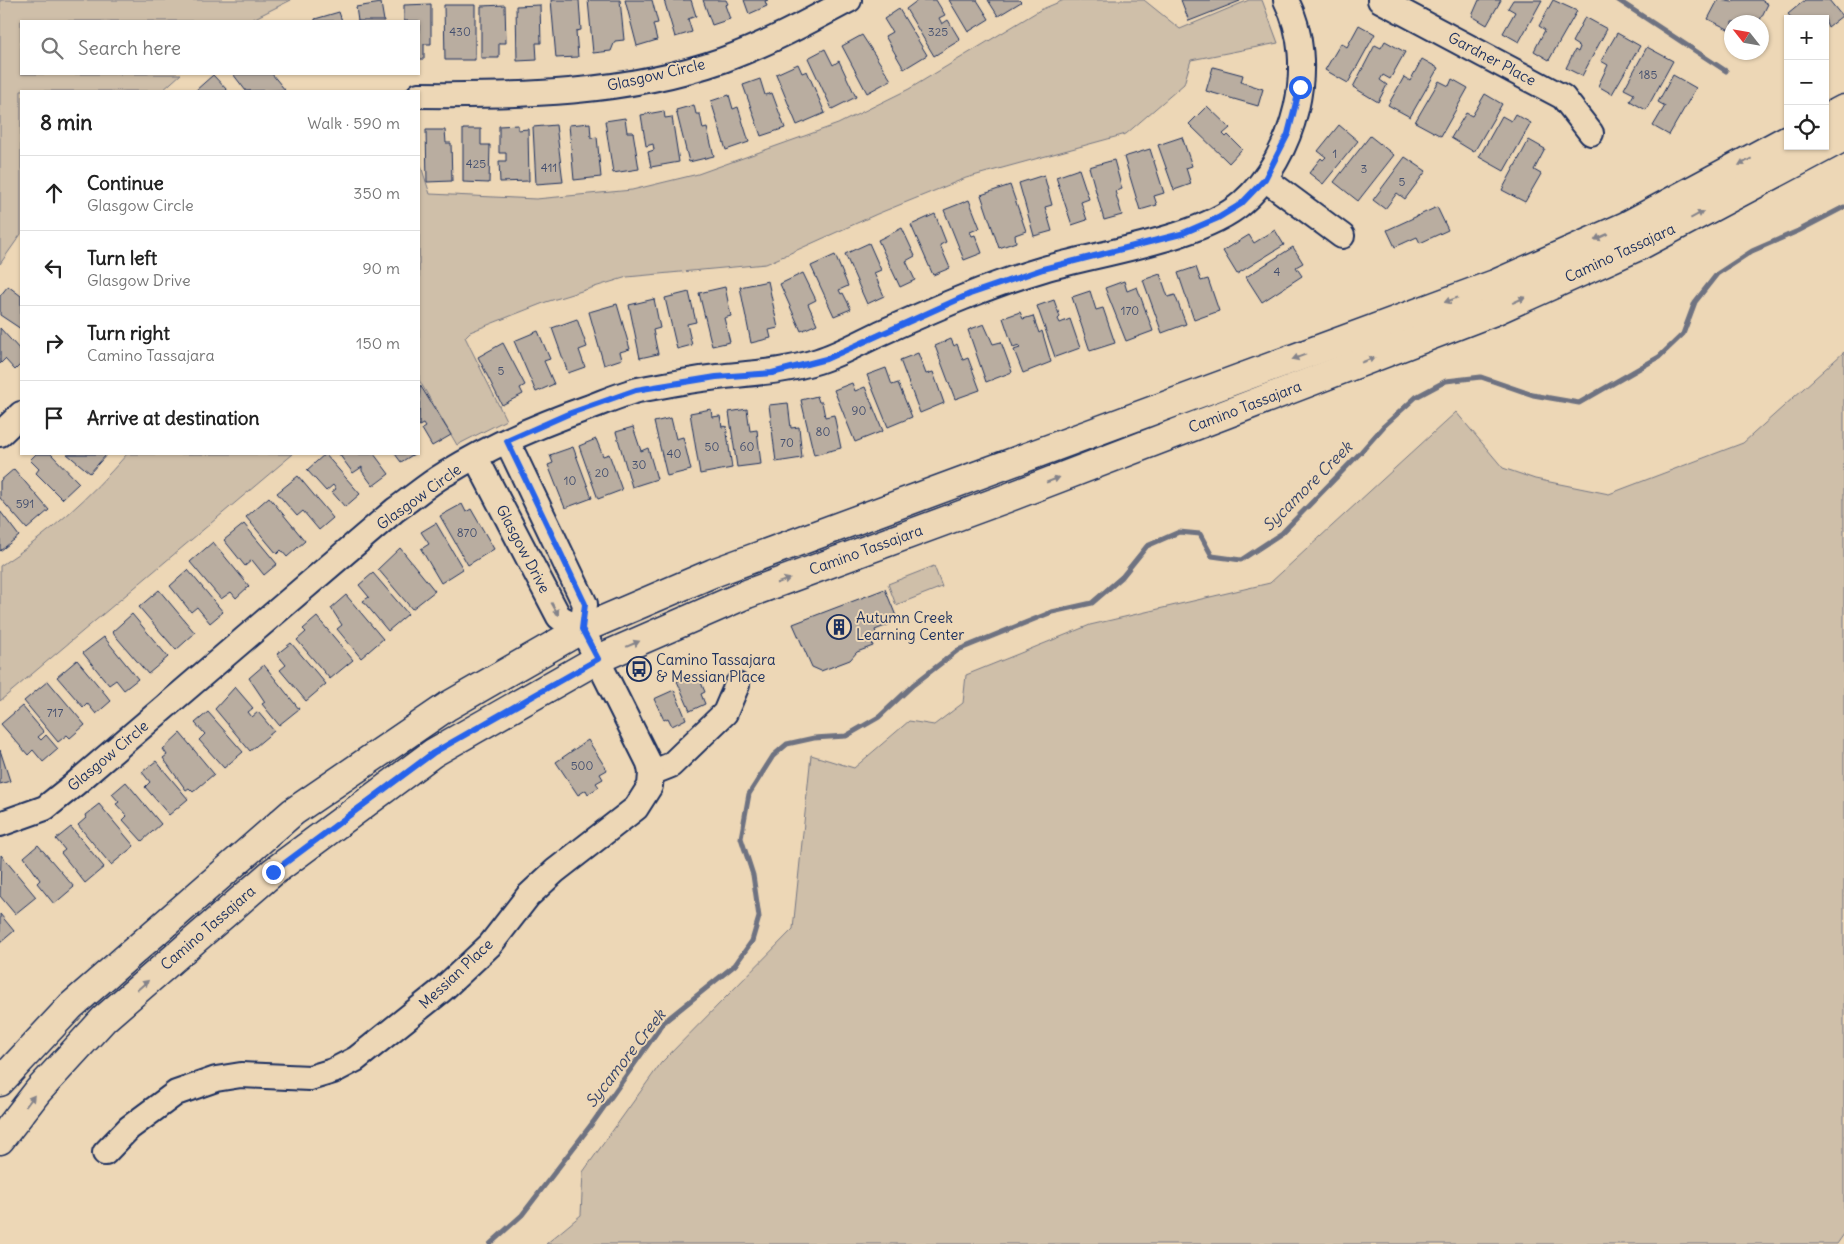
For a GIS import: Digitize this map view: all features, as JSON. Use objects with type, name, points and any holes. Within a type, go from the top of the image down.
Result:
[{"type":"main road","points":[[1829,117],[1844,109]]},
{"type":"main road","name":"Camino Tassajara","points":[[0,1140],[38,1091],[104,1019],[273,872],[433,753],[598,659],[747,594],[1187,430],[1492,312],[1641,246],[1844,137]]},
{"type":"main road","name":"Camino Tassajara","points":[[0,1082],[71,1006],[293,812],[448,706],[582,629],[713,573],[1496,284],[1626,226],[1784,141]]},
{"type":"street","name":"Glasgow Circle","points":[[420,95],[511,96],[621,86],[722,60],[791,32],[850,0]]},
{"type":"street","name":"Gardner Place","points":[[1380,0],[1563,98],[1591,133]]},
{"type":"street","name":"Glasgow Circle","points":[[0,824],[45,808],[395,510],[445,474],[507,441],[568,414],[636,390],[716,377],[772,373],[826,359],[970,294],[1043,269],[1181,234],[1211,222],[1241,204],[1265,179],[1288,134],[1300,87],[1301,53],[1289,1]]},
{"type":"street","points":[[1265,179],[1342,236]]},
{"type":"street","points":[[0,434],[20,415]]},
{"type":"street","name":"Glasgow Drive","points":[[476,458],[559,617],[582,629],[585,604],[507,441]]},
{"type":"street","points":[[582,629],[645,753],[651,773],[671,766],[725,713],[737,685]]},
{"type":"street","name":"Messian Place","points":[[105,1153],[129,1128],[176,1093],[216,1079],[241,1075],[310,1078],[333,1071],[356,1060],[442,990],[490,945],[528,896],[555,871],[636,808],[650,786],[651,773]]},
{"type":"shaded area","points":[[0,0],[291,0],[251,20],[20,20],[20,75],[180,75],[163,90],[20,90],[20,235],[0,264]]},
{"type":"shaded area","points":[[1064,0],[1144,0],[1180,29],[1249,0],[1262,0],[1278,43],[1191,60],[1184,84],[1126,134],[966,178],[877,214],[766,264],[627,277],[546,302],[470,332],[465,337],[506,420],[457,445],[420,382],[420,163],[430,194],[536,199],[632,190],[698,174],[838,124],[909,89],[1040,10]]},
{"type":"shaded area","points":[[1844,352],[1844,1234],[1837,1244],[546,1244],[581,1215],[583,1172],[661,1063],[793,929],[811,755],[854,768],[909,721],[934,725],[963,703],[966,675],[1090,625],[1270,583],[1456,412],[1503,468],[1535,479],[1609,494],[1743,443]]},
{"type":"shaded area","points":[[126,455],[292,455],[0,701],[0,566],[52,528],[98,485]]},
{"type":"shaded area","points":[[934,566],[942,587],[896,605],[888,584]]},
{"type":"building","points":[[551,0],[579,0],[581,30],[576,31],[578,57],[556,58]]},
{"type":"building","points":[[588,0],[620,0],[624,40],[615,41],[611,51],[593,53]]},
{"type":"building","points":[[625,0],[652,0],[658,23],[653,24],[657,40],[637,46]]},
{"type":"building","points":[[664,0],[691,0],[696,16],[688,19],[692,32],[675,37]]},
{"type":"building","points":[[703,0],[726,0],[728,4],[725,5],[730,19],[712,25]]},
{"type":"building","points":[[744,0],[768,0],[765,1],[767,6],[749,14]]},
{"type":"building","points":[[918,0],[936,0],[945,15],[939,18],[942,24],[948,20],[960,40],[934,56],[906,9]]},
{"type":"building","points":[[949,0],[977,0],[989,19],[968,32]]},
{"type":"building","points":[[988,0],[1019,0],[1021,2],[998,16]]},
{"type":"building","points":[[1181,0],[1240,0],[1240,1],[1189,21]]},
{"type":"building","points":[[1479,0],[1501,0],[1487,25],[1472,16]]},
{"type":"building","points":[[1513,0],[1542,0],[1519,42],[1503,33],[1515,12],[1508,8]]},
{"type":"building","points":[[1553,0],[1577,11],[1549,60],[1534,51],[1545,30],[1539,26]]},
{"type":"building","points":[[1718,0],[1733,2],[1734,0],[1761,0],[1768,4],[1762,15],[1724,15],[1724,27],[1708,19]]},
{"type":"building","points":[[1805,0],[1829,0],[1842,16],[1829,26],[1829,15],[1788,14]]},
{"type":"building","points":[[381,3],[384,20],[358,20],[356,7]]},
{"type":"building","points":[[431,4],[431,44],[424,44],[424,59],[420,59],[420,20],[404,20],[404,5]]},
{"type":"building","points":[[444,5],[475,5],[475,60],[445,60]]},
{"type":"building","points":[[505,5],[506,43],[499,43],[499,58],[481,58],[481,6]]},
{"type":"building","points":[[540,5],[541,43],[536,43],[537,60],[517,61],[516,6]]},
{"type":"building","points":[[899,9],[927,55],[904,69],[885,36],[892,32],[884,19]]},
{"type":"building","points":[[339,12],[342,20],[315,20]]},
{"type":"building","points":[[1585,17],[1607,29],[1582,76],[1566,68],[1575,50],[1578,52],[1580,47],[1572,42]]},
{"type":"building","points":[[1359,25],[1375,34],[1348,83],[1325,70],[1341,43],[1347,47]]},
{"type":"building","points":[[1617,33],[1640,46],[1612,94],[1598,86],[1608,65],[1601,61]]},
{"type":"building","points":[[862,35],[891,80],[867,93],[842,46]]},
{"type":"building","points":[[1385,41],[1405,52],[1390,79],[1383,75],[1380,80],[1387,85],[1378,102],[1353,87],[1375,45],[1381,48]]},
{"type":"building","points":[[1647,47],[1673,61],[1646,110],[1630,101],[1634,94],[1624,89]]},
{"type":"building","points":[[825,49],[833,65],[839,61],[856,97],[832,109],[808,58]]},
{"type":"building","points":[[1422,59],[1438,68],[1410,117],[1388,105],[1404,77],[1410,81]]},
{"type":"building","points":[[798,64],[802,73],[807,71],[825,113],[797,125],[776,74]]},
{"type":"building","points":[[1213,67],[1243,75],[1241,82],[1263,89],[1258,106],[1206,91]]},
{"type":"building","points":[[213,75],[227,90],[196,90]]},
{"type":"building","points":[[234,75],[273,75],[285,90],[245,90]]},
{"type":"building","points":[[1673,75],[1696,88],[1669,135],[1653,126],[1665,106],[1658,102]]},
{"type":"building","points":[[760,79],[765,95],[772,93],[785,128],[761,136],[743,85]]},
{"type":"building","points":[[1452,79],[1468,88],[1441,136],[1415,122],[1439,81],[1449,86]]},
{"type":"building","points":[[1485,94],[1502,104],[1474,152],[1451,138],[1466,113],[1472,116]]},
{"type":"building","points":[[729,95],[733,109],[738,107],[749,142],[726,150],[711,101]]},
{"type":"building","points":[[694,105],[696,114],[700,114],[703,129],[707,128],[714,156],[689,162],[676,110]]},
{"type":"building","points":[[1207,106],[1230,128],[1223,134],[1226,137],[1228,135],[1242,149],[1229,163],[1189,124]]},
{"type":"building","points":[[664,111],[665,118],[672,117],[679,162],[651,167],[648,152],[654,150],[653,144],[646,146],[641,115]]},
{"type":"building","points":[[1515,114],[1531,123],[1504,171],[1479,157],[1502,116],[1511,121]]},
{"type":"building","points":[[625,118],[627,132],[633,132],[639,169],[613,173],[605,121]]},
{"type":"building","points":[[590,123],[591,138],[597,137],[601,177],[574,180],[569,125]]},
{"type":"building","points":[[518,125],[518,130],[528,129],[529,181],[500,182],[499,161],[506,161],[506,153],[499,153],[499,126]]},
{"type":"building","points":[[556,125],[563,182],[536,184],[533,127]]},
{"type":"building","points":[[1339,125],[1358,141],[1323,184],[1309,173],[1321,158],[1323,160],[1326,157],[1318,151]]},
{"type":"building","points":[[463,129],[481,129],[481,145],[490,145],[489,183],[463,182]]},
{"type":"building","points":[[426,130],[445,130],[446,143],[451,143],[452,181],[427,182]]},
{"type":"building","points":[[1370,136],[1394,155],[1358,201],[1334,182]]},
{"type":"building","points":[[1182,137],[1192,166],[1186,168],[1191,184],[1174,190],[1158,145]]},
{"type":"building","points":[[1529,140],[1545,149],[1534,170],[1541,174],[1525,202],[1502,190]]},
{"type":"building","points":[[1150,149],[1164,193],[1154,196],[1157,205],[1140,210],[1124,157]]},
{"type":"building","points":[[1405,157],[1426,171],[1405,199],[1397,193],[1385,209],[1373,200]]},
{"type":"building","points":[[1114,160],[1122,189],[1115,191],[1122,215],[1104,220],[1089,167]]},
{"type":"building","points":[[1079,169],[1089,199],[1081,202],[1087,220],[1072,225],[1056,177]]},
{"type":"building","points":[[1044,175],[1052,205],[1045,207],[1052,231],[1034,236],[1019,183]]},
{"type":"building","points":[[1010,185],[1026,231],[1015,235],[1016,242],[999,248],[981,195]]},
{"type":"building","points":[[969,200],[980,228],[970,232],[972,236],[975,235],[982,253],[964,260],[944,210]]},
{"type":"building","points":[[1437,207],[1448,230],[1420,243],[1417,237],[1395,247],[1387,230]]},
{"type":"building","points":[[935,214],[946,242],[940,245],[950,268],[933,275],[911,225]]},
{"type":"building","points":[[902,228],[915,256],[906,261],[915,280],[900,287],[878,240]]},
{"type":"building","points":[[1275,230],[1284,245],[1237,274],[1223,251],[1249,235],[1254,243]]},
{"type":"building","points":[[869,243],[881,270],[874,273],[884,296],[867,304],[845,254]]},
{"type":"building","points":[[1293,247],[1303,263],[1296,267],[1302,276],[1262,302],[1246,277]]},
{"type":"building","points":[[835,255],[848,286],[839,290],[841,294],[843,293],[851,309],[834,316],[811,266]]},
{"type":"building","points":[[1196,267],[1201,281],[1208,279],[1219,311],[1194,320],[1178,273]]},
{"type":"building","points":[[803,273],[816,300],[808,304],[817,324],[801,331],[780,284]]},
{"type":"building","points":[[1160,274],[1168,297],[1175,295],[1186,324],[1162,333],[1143,280]]},
{"type":"building","points":[[768,281],[778,328],[769,330],[771,338],[751,343],[740,287]]},
{"type":"building","points":[[1124,281],[1127,291],[1137,287],[1153,331],[1126,341],[1105,288]]},
{"type":"building","points":[[8,286],[20,295],[20,328],[0,315],[0,296]]},
{"type":"building","points":[[725,287],[731,316],[724,318],[730,342],[712,346],[699,293]]},
{"type":"building","points":[[1090,291],[1096,310],[1103,308],[1115,343],[1090,351],[1072,297]]},
{"type":"building","points":[[689,292],[696,322],[687,324],[692,345],[677,349],[665,298]]},
{"type":"building","points":[[654,299],[660,328],[653,330],[658,354],[640,358],[629,305]]},
{"type":"building","points":[[1054,300],[1060,317],[1058,319],[1060,323],[1070,319],[1080,348],[1055,357],[1037,306]]},
{"type":"building","points":[[617,304],[630,349],[620,352],[622,359],[604,365],[589,312]]},
{"type":"building","points":[[1020,312],[1023,319],[1033,316],[1039,333],[1042,331],[1051,362],[1023,373],[1014,350],[1020,348],[1019,345],[1013,347],[1003,318]]},
{"type":"building","points":[[577,319],[587,347],[579,350],[585,367],[568,373],[552,328]]},
{"type":"building","points":[[984,324],[993,344],[1001,342],[1012,372],[986,382],[968,330]]},
{"type":"building","points":[[0,328],[20,350],[20,365],[15,370],[5,359],[0,364]]},
{"type":"building","points":[[538,331],[550,359],[544,361],[554,384],[536,392],[514,341]]},
{"type":"building","points":[[951,339],[954,346],[957,344],[963,360],[968,358],[980,390],[955,399],[935,346]]},
{"type":"building","points":[[503,343],[525,385],[520,388],[523,394],[502,405],[478,357]]},
{"type":"building","points":[[918,353],[926,374],[933,372],[944,403],[920,413],[900,360]]},
{"type":"building","points":[[886,368],[892,385],[898,383],[912,417],[888,427],[867,375]]},
{"type":"building","points":[[852,383],[855,391],[865,387],[883,431],[855,442],[834,390]]},
{"type":"building","points":[[420,385],[451,435],[432,446],[422,429],[425,427],[423,424],[420,426]]},
{"type":"building","points":[[817,396],[819,402],[822,402],[825,417],[834,415],[841,448],[814,455],[801,400]]},
{"type":"building","points":[[788,403],[791,428],[799,427],[802,458],[776,462],[769,405]]},
{"type":"building","points":[[711,409],[712,417],[720,416],[722,427],[726,426],[732,468],[700,474],[690,413]]},
{"type":"building","points":[[747,409],[750,431],[757,430],[761,464],[737,467],[729,412]]},
{"type":"building","points":[[671,418],[676,439],[683,437],[691,470],[667,476],[654,422]]},
{"type":"building","points":[[633,427],[641,451],[648,448],[657,479],[632,487],[616,432]]},
{"type":"building","points":[[596,439],[603,456],[609,454],[622,490],[598,499],[579,446]]},
{"type":"building","points":[[573,447],[592,498],[565,508],[548,465],[553,463],[550,455]]},
{"type":"building","points":[[35,455],[52,455],[79,483],[62,499],[36,473],[39,469],[30,460]]},
{"type":"building","points":[[68,455],[106,455],[90,473]]},
{"type":"building","points":[[326,455],[360,494],[345,507],[332,492],[336,489],[333,485],[326,491],[307,470]]},
{"type":"building","points":[[340,455],[375,455],[389,474],[373,486],[362,471],[362,467],[353,473]]},
{"type":"building","points":[[396,455],[412,455],[401,462]]},
{"type":"building","points":[[14,469],[49,510],[27,529],[0,498],[0,481]]},
{"type":"building","points":[[298,476],[333,518],[319,530],[303,511],[297,516],[277,493]]},
{"type":"building","points":[[269,497],[305,541],[287,557],[281,550],[277,554],[246,517]]},
{"type":"building","points":[[462,504],[466,512],[471,509],[494,549],[468,565],[440,516]]},
{"type":"building","points":[[0,511],[19,536],[0,551]]},
{"type":"building","points":[[436,523],[463,569],[441,583],[421,549],[429,544],[421,532]]},
{"type":"building","points":[[244,524],[277,564],[264,575],[252,560],[245,566],[224,540]]},
{"type":"building","points":[[213,542],[249,586],[236,598],[231,592],[221,599],[190,562]]},
{"type":"building","points":[[400,548],[435,591],[412,609],[378,569]]},
{"type":"building","points":[[188,570],[223,612],[210,623],[197,607],[191,612],[170,586]]},
{"type":"building","points":[[373,573],[408,614],[388,631],[363,601],[369,597],[359,585]]},
{"type":"building","name":"Autumn Creek Learning Center","points":[[885,589],[898,621],[875,630],[877,636],[871,639],[873,646],[857,652],[850,660],[821,671],[812,667],[793,624]]},
{"type":"building","points":[[159,590],[195,633],[176,650],[139,607]]},
{"type":"building","points":[[346,595],[383,639],[361,658],[337,629],[342,625],[331,608]]},
{"type":"building","points":[[132,614],[168,657],[148,674],[112,632]]},
{"type":"building","points":[[317,617],[353,660],[330,679],[297,640],[306,632],[303,629]]},
{"type":"building","points":[[104,637],[138,679],[124,690],[116,680],[109,685],[83,653]]},
{"type":"building","points":[[291,643],[326,684],[306,701],[280,670],[286,665],[277,654]]},
{"type":"building","points":[[77,660],[111,701],[96,714],[87,703],[83,707],[57,677]]},
{"type":"building","points":[[264,665],[299,709],[279,725],[262,704],[265,702],[249,678]]},
{"type":"building","points":[[697,673],[705,692],[701,694],[705,704],[690,711],[677,681]]},
{"type":"building","points":[[48,681],[85,725],[70,738],[67,735],[58,742],[24,701]]},
{"type":"building","points":[[235,687],[253,708],[248,712],[252,717],[258,712],[274,731],[250,751],[215,709]]},
{"type":"building","points":[[674,690],[686,719],[672,726],[668,718],[664,720],[654,699]]},
{"type":"building","points":[[22,706],[44,732],[38,737],[41,740],[46,735],[58,749],[43,762],[33,750],[28,755],[1,724]]},
{"type":"building","points":[[208,712],[243,752],[224,768],[199,740],[205,734],[195,723]]},
{"type":"building","points":[[180,733],[214,774],[193,792],[189,788],[186,790],[163,758],[167,755],[163,749]]},
{"type":"building","points":[[588,740],[607,770],[600,774],[603,779],[596,783],[599,787],[588,794],[586,790],[578,795],[556,762]]},
{"type":"building","points":[[0,750],[10,781],[0,784]]},
{"type":"building","points":[[156,761],[188,799],[169,815],[145,787],[150,782],[142,772]]},
{"type":"building","points":[[126,782],[161,824],[142,841],[123,820],[127,816],[116,804],[119,802],[112,794]]},
{"type":"building","points":[[99,804],[134,846],[111,865],[78,825],[86,818],[85,815]]},
{"type":"building","points":[[71,827],[104,867],[85,883],[61,853],[65,850],[56,839]]},
{"type":"building","points":[[38,845],[74,887],[54,904],[37,883],[40,880],[24,857]]},
{"type":"building","points":[[1,855],[36,897],[15,914],[0,896]]},
{"type":"building","points":[[0,914],[14,931],[0,943]]},
{"type":"waterway","points":[[1618,0],[1726,71]]},
{"type":"waterway","name":"Sycamore Creek","points":[[490,1244],[522,1215],[594,1121],[664,1022],[735,965],[752,941],[759,917],[753,875],[741,838],[749,794],[773,756],[787,744],[814,738],[846,736],[879,717],[913,685],[958,650],[1052,612],[1092,603],[1122,577],[1147,546],[1179,532],[1200,534],[1212,556],[1241,560],[1282,533],[1384,426],[1416,397],[1446,381],[1481,377],[1533,395],[1579,403],[1659,357],[1683,334],[1695,302],[1717,274],[1752,251],[1798,231],[1844,207]]},
{"type":"place","name":"Autumn Creek Learning Center","points":[[839,627]]},
{"type":"place","name":"Camino Tassajara & Messian Place","points":[[639,669]]},
{"type":"route","points":[[273,872],[433,753],[598,659],[582,629],[585,604],[507,441],[568,414],[636,390],[716,377],[772,373],[826,359],[970,294],[1043,269],[1181,234],[1218,218],[1241,204],[1265,179],[1288,134],[1300,87]]}]
